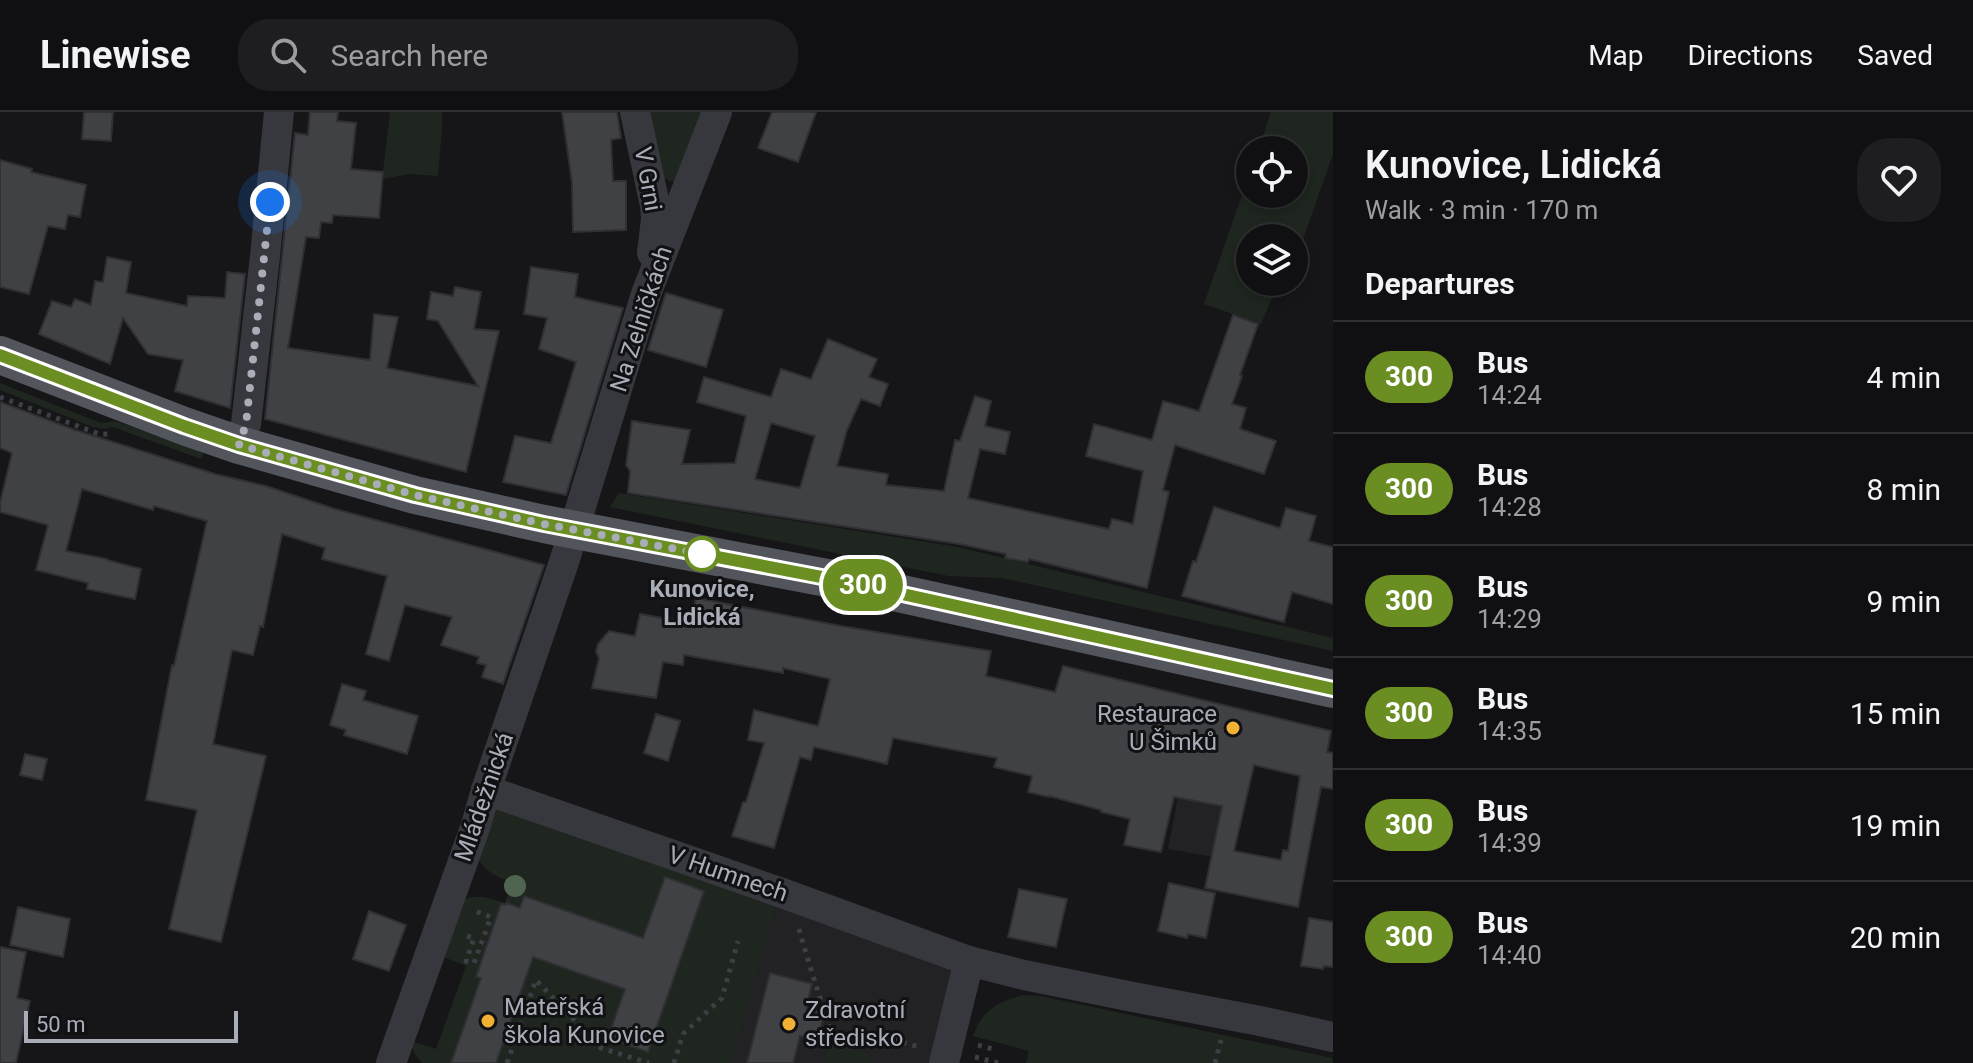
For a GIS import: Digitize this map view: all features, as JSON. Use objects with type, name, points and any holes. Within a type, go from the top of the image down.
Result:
[{"type":"main road","points":[[0,355],[239,445],[415,495],[574,530],[848,582],[1333,689]]},
{"type":"street","points":[[239,445],[246,424],[279,112]]},
{"type":"street","name":"V Grni","points":[[635,112],[655,212],[646,294]]},
{"type":"street","name":"Na Zelničkách","points":[[574,530],[646,294],[717,112]]},
{"type":"street","name":"Mládežnická","points":[[391,1063],[476,825],[574,530]]},
{"type":"street","name":"V Humnech","points":[[486,790],[969,961],[1333,1037]]},
{"type":"street","points":[[945,1059],[969,961]]},
{"type":"path","points":[[0,397],[99,434],[114,434]]},
{"type":"path","points":[[798,925],[832,1036]]},
{"type":"path","points":[[674,1063],[683,1034],[722,998],[738,941]]},
{"type":"path","points":[[507,1063],[536,980],[601,1048],[649,1063]]},
{"type":"path","points":[[1215,1063],[1223,1031]]},
{"type":"path","points":[[874,1034],[945,1059]]},
{"type":"shaded area","points":[[390,112],[442,112],[438,176],[410,174],[382,179]]},
{"type":"shaded area","points":[[647,112],[710,112],[678,181],[669,181],[664,177]]},
{"type":"shaded area","points":[[1271,112],[1333,112],[1333,154],[1308,225],[1236,224],[1236,296],[1273,296],[1261,324],[1204,304],[1237,208],[1308,208],[1308,136],[1263,136]]},
{"type":"shaded area","points":[[0,383],[101,423],[115,421],[204,452],[201,459],[113,427],[93,427],[0,390]]},
{"type":"shaded area","points":[[619,493],[958,547],[1333,638],[1333,651],[1002,578],[948,576],[610,507]]},
{"type":"shaded area","points":[[1264,715],[1232,860],[1168,849],[1186,753]]},
{"type":"shaded area","points":[[494,808],[775,906],[731,1063],[422,1063],[411,1041],[436,1049],[466,966],[441,956],[461,901],[478,897],[505,903],[512,883],[489,871],[479,860]]},
{"type":"shaded area","points":[[535,820],[959,968],[934,1063],[449,1063]]},
{"type":"shaded area","points":[[1024,995],[1041,996],[1332,1058],[1333,1063],[1026,1063],[1029,1051],[973,1036],[981,1019],[992,1008]]},
{"type":"shaded area","points":[[828,1043],[869,1053],[867,1063],[823,1063]]},
{"type":"building","points":[[84,112],[113,112],[111,141],[82,139]]},
{"type":"building","points":[[310,112],[338,112],[337,121],[356,123],[351,169],[383,172],[379,218],[333,215],[332,223],[321,222],[319,238],[306,237],[288,348],[370,360],[374,314],[398,317],[387,368],[478,386],[438,321],[427,319],[431,292],[453,296],[455,287],[481,292],[474,329],[499,331],[466,472],[265,419],[295,133],[308,135]]},
{"type":"building","points":[[562,112],[617,112],[621,138],[611,140],[613,181],[626,181],[626,230],[573,232],[572,182]]},
{"type":"building","points":[[772,112],[816,112],[798,162],[758,148]]},
{"type":"building","points":[[0,160],[32,169],[31,172],[86,185],[80,217],[68,215],[65,229],[48,226],[29,294],[0,287]]},
{"type":"building","points":[[107,257],[131,262],[126,293],[187,306],[188,296],[225,298],[227,272],[245,274],[230,408],[175,391],[183,360],[148,354],[123,318],[110,364],[39,334],[52,301],[71,307],[75,299],[91,305],[95,281],[103,282]]},
{"type":"building","points":[[531,267],[578,274],[575,297],[623,308],[566,495],[503,482],[515,436],[551,443],[576,362],[539,349],[547,318],[524,314]]},
{"type":"building","points":[[666,293],[723,310],[706,367],[648,350]]},
{"type":"building","points":[[1233,315],[1258,324],[1232,404],[1246,408],[1240,429],[1276,441],[1264,474],[1175,445],[1163,490],[1169,492],[1147,588],[1029,559],[1028,562],[1005,558],[1006,554],[959,544],[628,493],[630,471],[626,465],[632,421],[690,430],[682,464],[735,463],[746,416],[697,402],[704,377],[771,397],[781,369],[811,379],[828,339],[877,359],[869,377],[888,384],[880,406],[861,399],[847,430],[837,466],[888,474],[886,485],[944,491],[955,440],[960,441],[975,396],[991,401],[985,426],[1010,432],[1005,454],[980,449],[968,498],[1109,529],[1112,519],[1133,524],[1143,471],[1086,456],[1094,424],[1152,440],[1163,401],[1199,411]],"holes":[[[771,423],[815,436],[800,488],[755,479]]]},
{"type":"building","points":[[0,402],[75,430],[215,474],[544,565],[503,684],[482,677],[486,665],[477,663],[479,657],[441,645],[452,617],[405,605],[389,661],[366,654],[387,576],[322,559],[325,548],[282,534],[263,627],[260,626],[253,655],[232,650],[213,744],[266,756],[221,942],[169,929],[197,810],[146,800],[172,665],[207,521],[154,506],[153,510],[82,489],[66,551],[141,569],[135,599],[87,589],[88,583],[36,570],[48,525],[0,512],[12,453],[0,448]]},
{"type":"building","points":[[1214,507],[1280,528],[1286,508],[1316,516],[1309,541],[1333,547],[1333,604],[1292,592],[1284,622],[1182,596]]},
{"type":"building","points":[[696,598],[991,651],[986,676],[1055,692],[1063,666],[1331,731],[1327,752],[1333,753],[1333,789],[1321,787],[1298,907],[1205,888],[1222,806],[1174,797],[1161,852],[1124,845],[1130,819],[1028,792],[1032,776],[994,767],[997,758],[893,738],[887,764],[814,747],[811,760],[800,757],[774,848],[732,836],[764,743],[748,740],[754,710],[818,726],[830,679],[783,668],[783,673],[684,655],[683,665],[663,662],[656,698],[592,688],[599,658],[596,652],[598,644],[609,631],[635,636],[640,614],[691,623]],"holes":[[[1254,765],[1300,776],[1288,851],[1283,850],[1281,860],[1234,851]]]},
{"type":"building","points":[[342,684],[366,691],[363,700],[418,716],[407,754],[344,735],[346,730],[330,725]]},
{"type":"building","points":[[656,714],[680,721],[668,761],[644,753]]},
{"type":"building","points":[[25,754],[47,759],[42,780],[20,775]]},
{"type":"building","points":[[665,877],[704,891],[648,1052],[608,1038],[625,989],[533,957],[496,1063],[451,1063],[481,978],[476,977],[501,904],[520,908],[524,896],[643,938]]},
{"type":"building","points":[[1169,883],[1215,893],[1206,938],[1188,934],[1187,938],[1158,931]]},
{"type":"building","points":[[1019,889],[1067,899],[1056,947],[1008,937]]},
{"type":"building","points":[[18,907],[70,919],[63,957],[10,945]]},
{"type":"building","points":[[369,911],[406,925],[389,971],[353,959]]},
{"type":"building","points":[[1309,918],[1333,922],[1333,967],[1301,966]]},
{"type":"building","points":[[0,947],[26,952],[17,998],[30,1001],[16,1063],[0,1063]]},
{"type":"building","name":"Zdravotní středisko","points":[[770,973],[812,984],[806,1008],[824,1013],[818,1040],[800,1036],[793,1063],[747,1063]]},
{"type":"bus line","name":"300","points":[[0,355],[239,445],[415,495],[544,524],[848,582],[1333,689]]},
{"type":"place","name":"Kunovice, Lidická","points":[[702,554]]},
{"type":"place","name":"Restaurace U Šimků","points":[[1233,728]]},
{"type":"place","name":"Mateřská škola Kunovice","points":[[488,1021]]},
{"type":"place","name":"Zdravotní středisko","points":[[789,1024]]},
{"type":"route","points":[[270,202],[246,424],[239,445],[415,495],[544,524],[702,554]]}]
